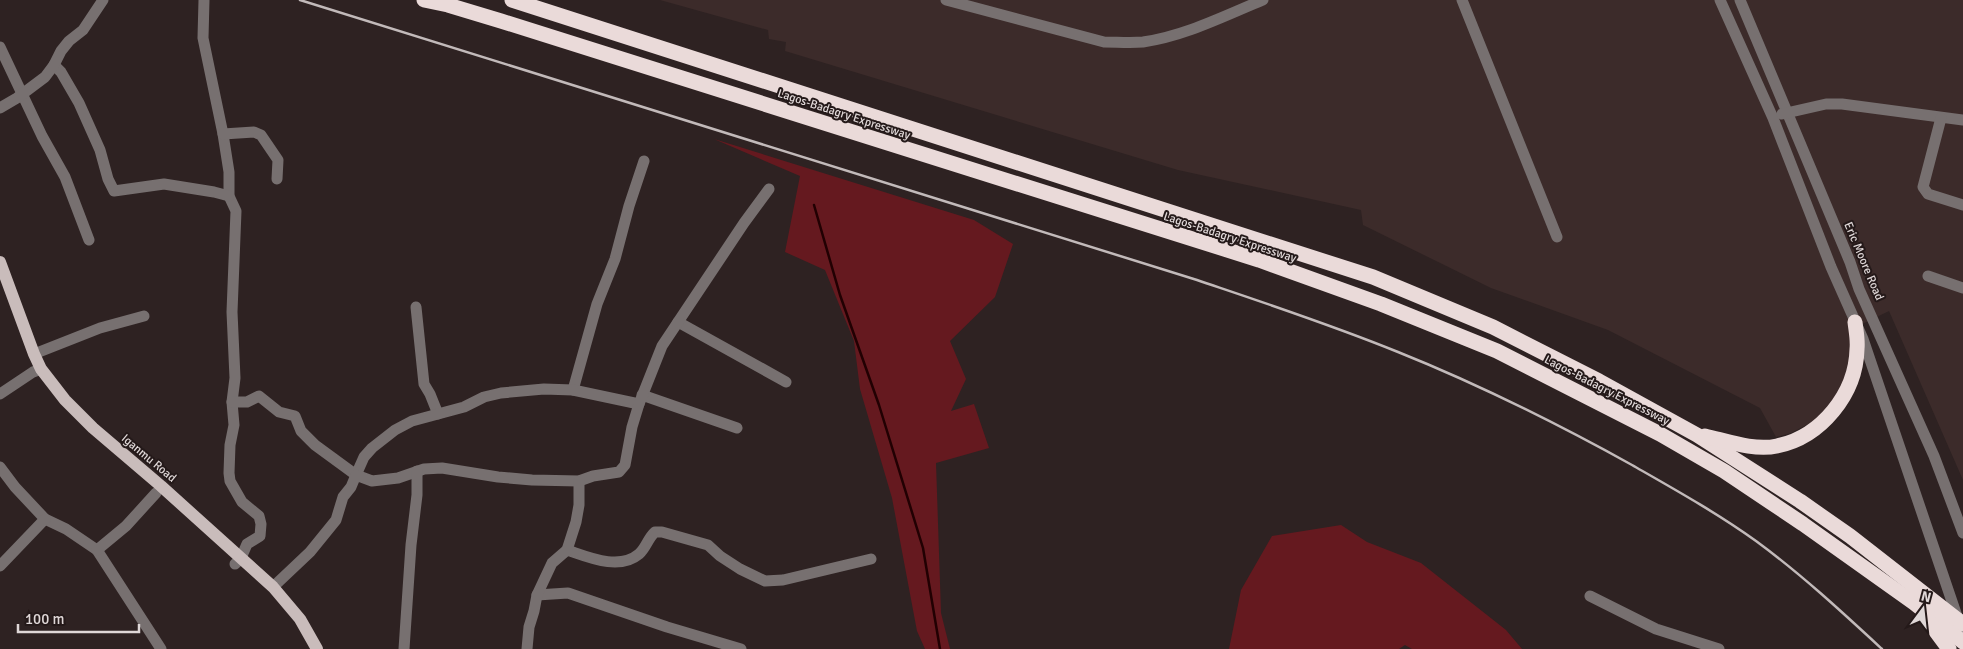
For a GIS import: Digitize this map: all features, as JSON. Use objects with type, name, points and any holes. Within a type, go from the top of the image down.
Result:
[{"type":"highway","name":"Lagos-Badagry Expressway","points":[[424,0],[501,21],[1258,260],[1381,304],[1497,351],[1660,434],[1724,471],[1803,524],[1914,603],[1963,642]]},
{"type":"highway","name":"Lagos-Badagry Expressway","points":[[512,0],[1372,277],[1493,327],[1599,381],[1697,435],[1800,501],[1850,536],[1963,624]]},
{"type":"highway","points":[[1697,435],[1754,447],[1776,447],[1799,439],[1815,430],[1830,415],[1847,389],[1857,350],[1855,322]]},
{"type":"highway","points":[[1914,603],[1949,649]]},
{"type":"main road","name":"Iganmu Road","points":[[0,262],[34,354],[37,371],[92,428],[161,486],[238,561],[293,624],[307,649]]},
{"type":"main road","name":"Iganmu Road","points":[[0,289],[37,371],[59,405],[87,434],[156,493],[238,561],[273,587],[300,619],[316,649]]},
{"type":"street","points":[[0,108],[22,95],[40,81],[54,65],[69,41],[83,30],[103,0]]},
{"type":"street","points":[[204,0],[203,38],[223,134],[229,172],[229,196],[236,211],[232,312],[235,378],[232,402],[234,425],[228,473],[230,481],[242,502],[259,516],[261,524],[260,536],[247,544],[238,561]]},
{"type":"street","points":[[946,0],[1104,42],[1123,43],[1144,42],[1183,32],[1263,0]]},
{"type":"street","points":[[1462,0],[1557,237]]},
{"type":"street","points":[[1720,0],[1772,118],[1878,382],[1963,634]]},
{"type":"street","name":"Eric Moore Road","points":[[1740,0],[1850,262],[1859,289],[1934,456],[1963,533]]},
{"type":"street","points":[[0,47],[42,136],[65,177],[89,240]]},
{"type":"street","points":[[54,65],[61,72],[79,103],[100,150],[108,179],[114,190],[164,184],[229,196]]},
{"type":"street","points":[[1772,118],[1787,112],[1826,104],[1842,104],[1963,120]]},
{"type":"street","points":[[1941,118],[1923,187],[1928,194],[1963,205]]},
{"type":"street","points":[[223,134],[254,132],[261,135],[278,160],[277,179]]},
{"type":"street","points":[[573,390],[596,304],[614,259],[644,161]]},
{"type":"street","points":[[232,402],[247,402],[258,396],[279,412],[295,416],[301,431],[315,446],[356,475],[372,481],[398,478],[417,471],[442,468],[498,477],[532,480],[579,481],[594,476],[620,472],[624,465],[641,399],[662,346],[744,223],[769,189]]},
{"type":"street","points":[[1928,276],[1963,288]]},
{"type":"street","points":[[416,307],[424,384],[438,414]]},
{"type":"street","points":[[34,354],[100,328],[144,316]]},
{"type":"street","points":[[678,322],[786,382]]},
{"type":"street","points":[[0,394],[37,371]]},
{"type":"street","points":[[273,587],[310,552],[336,520],[343,497],[351,487],[364,457],[382,440],[412,421],[464,406],[484,397],[501,393],[544,389],[573,390],[641,399],[736,428]]},
{"type":"street","points":[[0,467],[15,487],[45,519],[66,529],[97,550],[161,649]]},
{"type":"street","points":[[404,649],[411,545],[417,495],[417,471]]},
{"type":"street","points":[[527,649],[537,595],[552,563],[567,550],[578,514],[579,481]]},
{"type":"street","points":[[97,550],[126,526],[156,493]]},
{"type":"street","points":[[0,566],[45,519]]},
{"type":"street","points":[[567,550],[592,559],[625,561],[638,555],[655,532],[662,532],[708,545],[720,556],[740,569],[765,581],[783,580],[871,559]]},
{"type":"street","points":[[537,595],[568,593],[667,627],[741,649]]},
{"type":"street","points":[[1590,596],[1656,629],[1719,649]]},
{"type":"shaded area","points":[[660,0],[1963,0],[1963,480],[1889,311],[1850,330],[1850,359],[1845,377],[1835,399],[1824,414],[1791,433],[1776,437],[1760,408],[1608,330],[1491,288],[1363,225],[1361,210],[1178,170],[785,51],[786,42],[769,39],[768,30]]},
{"type":"shaded area","points":[[714,139],[974,220],[1013,244],[995,297],[950,341],[966,379],[951,411],[974,404],[989,448],[936,463],[941,613],[950,649],[925,649],[917,631],[892,498],[860,389],[854,341],[825,270],[785,252],[800,176]]},
{"type":"shaded area","points":[[1341,525],[1367,542],[1421,563],[1506,630],[1522,649],[1412,649],[1405,645],[1399,649],[1229,649],[1241,590],[1272,536]]},
{"type":"waterway","points":[[814,205],[840,295],[879,405],[923,548],[940,649]]},
{"type":"railway","points":[[300,0],[1197,280],[1323,323],[1398,352],[1458,377],[1546,419],[1632,465],[1711,511],[1756,541],[1789,567],[1882,649]]}]
